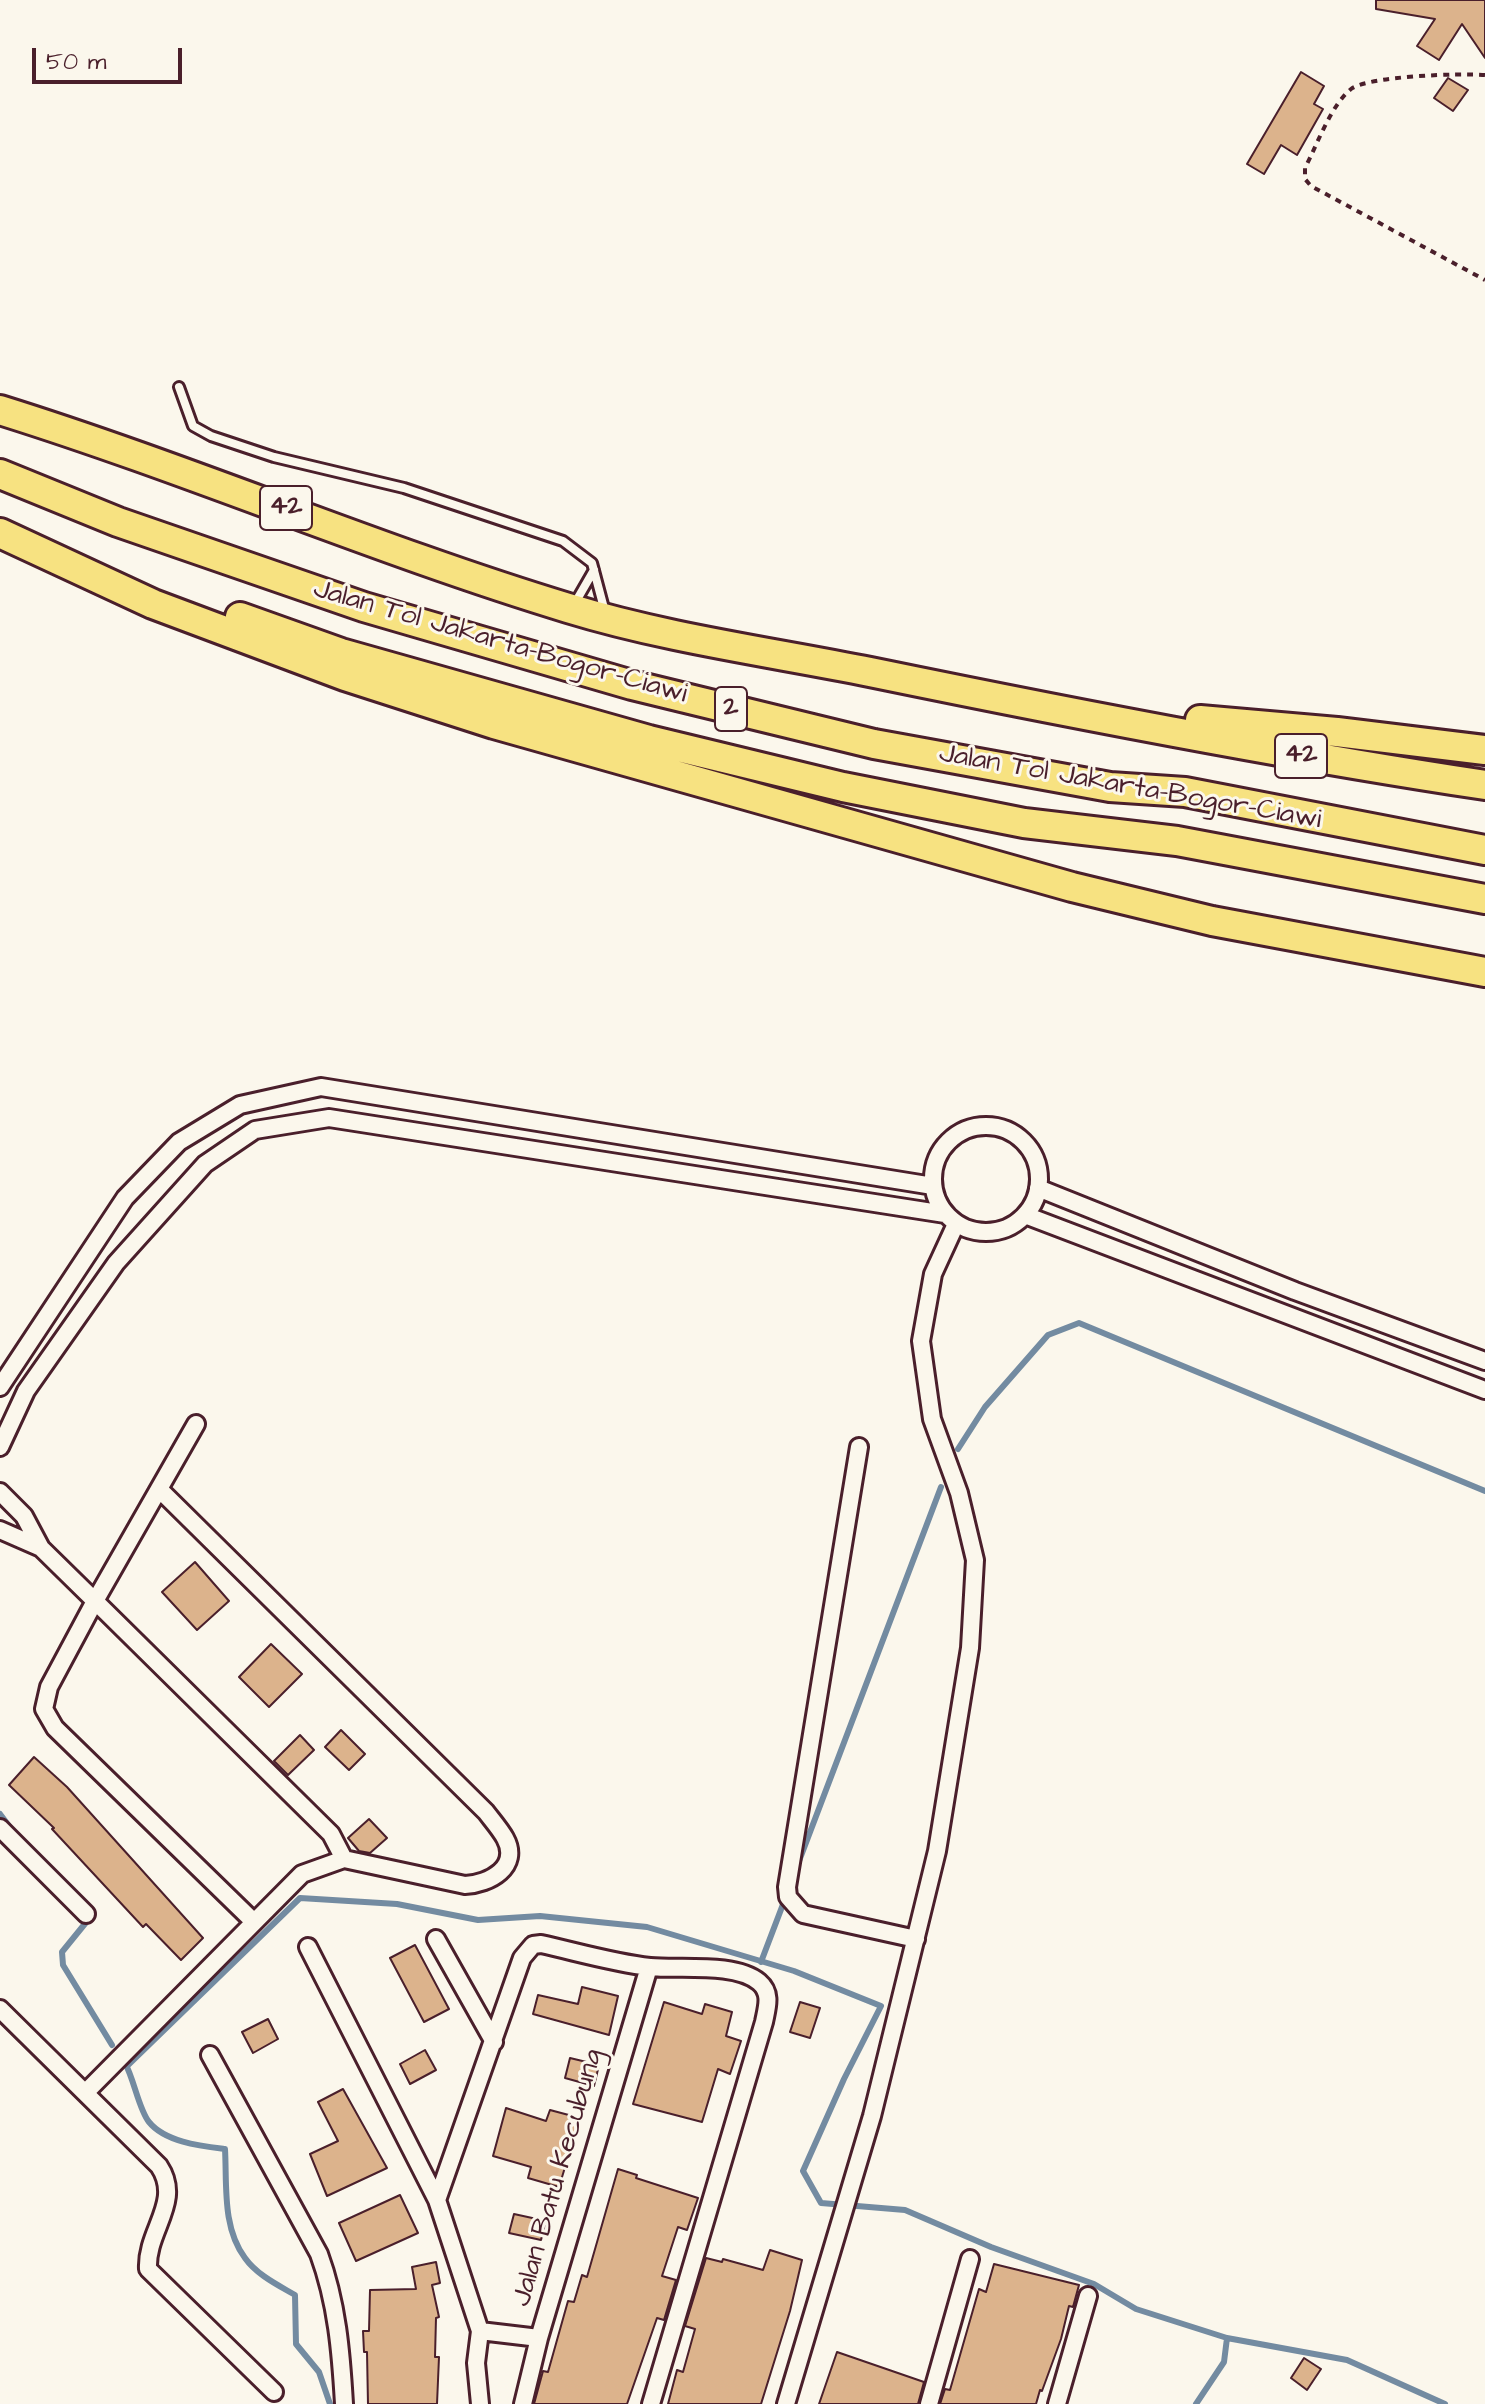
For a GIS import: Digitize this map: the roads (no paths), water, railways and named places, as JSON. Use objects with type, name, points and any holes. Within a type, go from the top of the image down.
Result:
[{"type":"highway","name":"42","points":[[0,410],[101,442],[571,609],[676,634],[1334,762],[1485,785]]},
{"type":"highway","name":"Jalan Tol Jakarta–Bogor–Ciawi","points":[[0,474],[118,522],[364,607],[632,685],[874,744],[1110,787],[1185,792],[1485,850]]},
{"type":"highway","name":"Jalan Tol Jakarta–Bogor–Ciawi","points":[[0,531],[341,653],[649,740],[843,787],[1024,823],[1177,841],[1485,899]]},
{"type":"highway","points":[[0,531],[153,604],[345,676],[494,724],[1072,887],[1212,921],[1485,972]]},
{"type":"highway","name":"42","points":[[1119,720],[1177,718],[1293,727],[1485,750]]},
{"type":"street","points":[[0,1387],[125,1198],[179,1142],[240,1105],[321,1087],[933,1186]]},
{"type":"street","points":[[418,1130],[423,1103]]},
{"type":"street","points":[[0,1447],[26,1391],[116,1263],[205,1164],[255,1130],[329,1118],[418,1130],[950,1219],[970,1231],[985,1233],[1014,1225],[1034,1202],[1039,1173],[1027,1145],[1002,1128],[987,1126],[972,1128],[946,1144],[933,1171],[933,1186],[937,1201],[950,1219]]},
{"type":"street","points":[[1038,1188],[1295,1291],[1485,1361]]},
{"type":"street","points":[[1025,1215],[1485,1390]]},
{"type":"street","points":[[786,2404],[872,2116],[916,1939],[937,1851],[970,1648],[975,1560],[959,1493],[932,1419],[921,1341],[933,1274],[950,1219]]},
{"type":"street","points":[[196,1424],[49,1687],[44,1709],[55,1728],[253,1921]]},
{"type":"street","points":[[859,1447],[787,1887],[788,1897],[803,1914],[916,1939]]},
{"type":"street","points":[[86,2092],[302,1874],[344,1859],[465,1885],[483,1884],[499,1875],[508,1859],[507,1840],[486,1812],[159,1489]]},
{"type":"street","points":[[0,1492],[24,1516],[41,1548],[331,1834],[344,1859]]},
{"type":"street","points":[[0,1530],[41,1548]]},
{"type":"street","points":[[0,1828],[86,1914]]},
{"type":"street","points":[[436,1939],[494,2042]]},
{"type":"street","points":[[437,2200],[522,1958],[533,1945],[541,1944],[649,1967],[726,1970],[756,1979],[766,1989],[768,2001],[764,2022],[651,2404]]},
{"type":"street","points":[[308,1947],[437,2200],[480,2331],[476,2363],[480,2404]]},
{"type":"street","name":"Jalan Batu Kecubung","points":[[523,2404],[539,2338],[649,1967]]},
{"type":"street","points":[[0,2009],[159,2166],[167,2178],[169,2198],[148,2254],[148,2269],[274,2392]]},
{"type":"street","points":[[210,2055],[319,2254],[330,2282],[344,2404]]},
{"type":"street","points":[[929,2404],[970,2259]]},
{"type":"street","points":[[1057,2404],[1088,2296]]},
{"type":"street","points":[[480,2331],[539,2338]]},
{"type":"lane","points":[[179,387],[193,426],[211,436],[274,457],[404,488],[563,541],[587,557],[594,569],[606,617]]},
{"type":"lane","points":[[571,609],[594,569]]},
{"type":"waterway","points":[[958,1449],[985,1407],[1048,1335],[1079,1323],[1485,1491]]},
{"type":"waterway","points":[[796,1869],[941,1487]]},
{"type":"waterway","points":[[0,1814],[12,1830]]},
{"type":"waterway","points":[[127,2066],[300,1898],[397,1904],[478,1920],[540,1916],[647,1927],[794,1971],[881,2006],[803,2171],[821,2203],[905,2210],[991,2247],[1094,2284],[1136,2309],[1227,2338]]},
{"type":"waterway","points":[[761,1962],[785,1899]]},
{"type":"waterway","points":[[87,1916],[88,1920],[62,1952],[63,1965],[112,2045]]},
{"type":"waterway","points":[[125,2063],[142,2110],[156,2129],[184,2142],[225,2149],[227,2205],[232,2233],[255,2270],[295,2295],[296,2344],[319,2372],[330,2404]]},
{"type":"waterway","points":[[1196,2404],[1224,2362],[1227,2338],[1347,2360],[1445,2404]]}]
